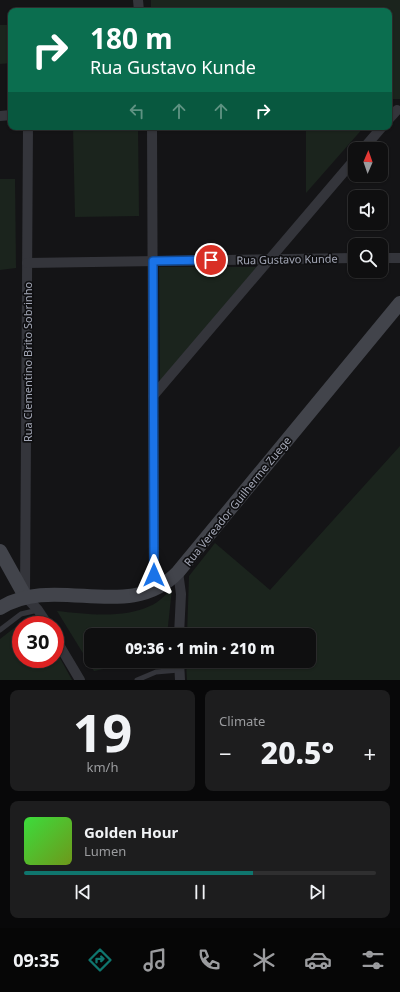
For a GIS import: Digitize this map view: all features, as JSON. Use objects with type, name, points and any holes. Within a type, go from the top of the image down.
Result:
[{"type":"main road","name":"Rua Vereador Guilherme Zuege","points":[[0,608],[25,596],[54,594],[124,597],[154,590],[168,582],[178,572],[400,302]]},
{"type":"main road","points":[[0,551],[25,596]]},
{"type":"street","name":"Rua Clementino Brito Sobrinho","points":[[25,596],[28,130]]},
{"type":"street","points":[[152,130],[154,590]]},
{"type":"street","points":[[369,142],[379,130]]},
{"type":"street","points":[[153,396],[348,167]]},
{"type":"street","name":"Rua Gustavo Kunde","points":[[27,263],[348,258]]},
{"type":"street","points":[[388,258],[400,258]]},
{"type":"street","points":[[178,572],[181,594],[180,628]]},
{"type":"street","points":[[25,596],[42,616]]},
{"type":"street","points":[[64,653],[80,680]]},
{"type":"lane","points":[[0,630],[21,614],[38,610]]},
{"type":"lane","points":[[137,680],[156,672],[179,670]]},
{"type":"shaded area","points":[[151,0],[400,0],[400,99],[392,99],[392,8],[151,8]]},
{"type":"shaded area","points":[[0,25],[8,25],[8,63],[0,64]]},
{"type":"shaded area","points":[[73,130],[138,130],[139,216],[75,217]]},
{"type":"shaded area","points":[[306,130],[361,130],[351,142],[348,142],[348,145],[306,193]]},
{"type":"shaded area","points":[[0,179],[15,179],[16,268],[0,270]]},
{"type":"shaded area","points":[[159,267],[257,267],[160,381]]},
{"type":"shaded area","points":[[400,446],[400,680],[187,680],[186,668],[316,668],[316,628],[187,628],[189,576],[215,543],[270,590]]},
{"type":"shaded area","points":[[172,589],[168,628],[84,628],[84,655],[64,622],[64,616],[60,616],[57,611],[104,614],[128,613],[153,605]]},
{"type":"shaded area","points":[[12,630],[12,668],[64,668],[64,665],[72,680],[0,680],[0,639]]},
{"type":"shaded area","points":[[92,668],[108,668],[94,671]]},
{"type":"route","points":[[154,575],[153,261],[211,260]]}]
